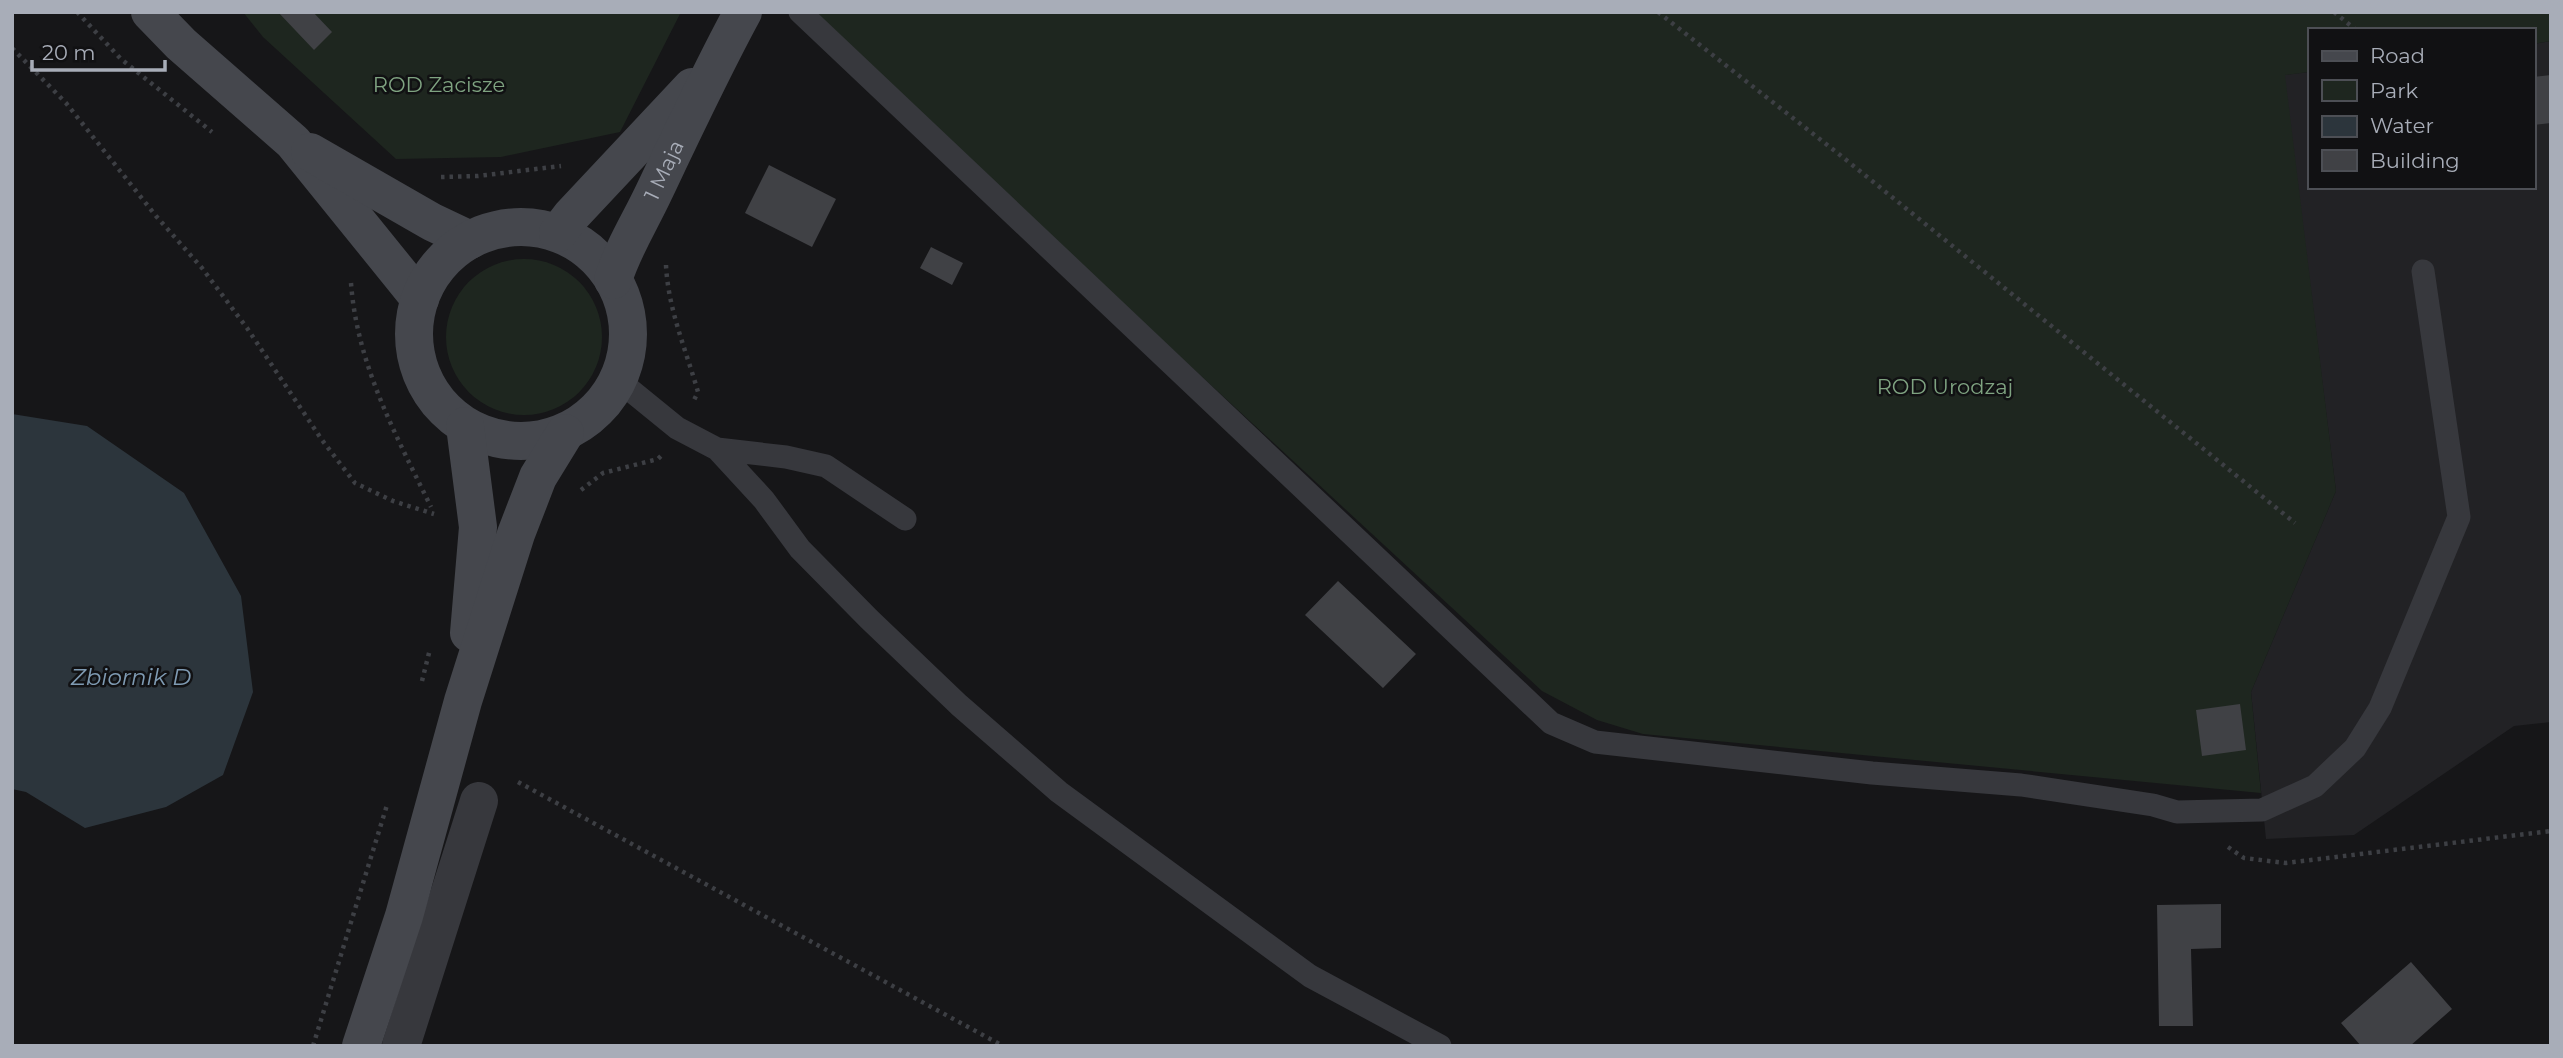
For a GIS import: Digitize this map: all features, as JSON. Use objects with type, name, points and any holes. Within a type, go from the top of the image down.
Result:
[{"type":"street","points":[[150,12],[181,44],[293,142],[419,299]]},
{"type":"street","name":"1 Maja","points":[[613,280],[621,254],[649,204],[715,63],[743,12]]},
{"type":"street","name":"1 Maja","points":[[558,233],[715,63]]},
{"type":"street","points":[[293,142],[432,222],[470,240]]},
{"type":"street","points":[[528,228],[558,233],[589,252],[613,280],[624,304],[628,330],[626,356],[618,380],[604,402],[587,419],[565,433],[545,439],[504,441],[483,435],[465,426],[437,402],[420,370],[414,335],[419,299],[439,265],[453,251],[470,240],[498,229],[528,228]]},
{"type":"street","points":[[463,701],[478,527],[465,426]]},
{"type":"street","points":[[361,1046],[404,916],[463,701],[516,534],[538,477],[565,433]]},
{"type":"street","points":[[401,1046],[479,801]]},
{"type":"lane","points":[[800,12],[1551,723],[1595,743],[1872,773],[2021,785],[2153,805],[2176,812],[2262,810],[2315,786],[2355,748],[2380,708],[2459,517],[2423,271]]},
{"type":"lane","points":[[618,380],[677,428],[717,449],[764,500],[800,549],[869,619],[959,705],[1059,792],[1310,976],[1440,1046]]},
{"type":"lane","points":[[717,449],[786,457],[825,466],[905,519]]},
{"type":"path","points":[[77,12],[121,59],[219,138]]},
{"type":"path","points":[[1658,12],[1840,155],[2295,523]]},
{"type":"path","points":[[2334,12],[2354,28]]},
{"type":"path","points":[[12,48],[66,103],[156,216],[202,268],[355,483],[435,515]]},
{"type":"path","points":[[431,178],[478,176],[562,165]]},
{"type":"path","points":[[665,262],[667,289],[673,314],[698,392]]},
{"type":"path","points":[[351,282],[353,306],[373,387],[438,526]]},
{"type":"path","points":[[578,492],[603,473],[658,459]]},
{"type":"path","points":[[419,690],[433,638]]},
{"type":"path","points":[[511,778],[1003,1046]]},
{"type":"path","points":[[313,1046],[391,792]]},
{"type":"path","points":[[2176,812],[2244,858],[2286,863],[2551,831]]},
{"type":"shaded area","points":[[2551,41],[2551,722],[2514,726],[2354,835],[2266,839],[2251,692],[2336,491],[2284,75],[2308,72],[2308,189],[2535,189],[2535,44]]},
{"type":"green space","name":"ROD Zacisze","points":[[243,12],[681,12],[620,132],[501,157],[396,159],[263,37]]},
{"type":"green space","name":"ROD Urodzaj","points":[[817,12],[2551,12],[2551,41],[2535,44],[2535,28],[2308,28],[2308,72],[2285,75],[2336,491],[2251,692],[2261,793],[1643,734],[1597,720],[1542,691],[816,20]]},
{"type":"green space","points":[[524,259],[554,265],[579,282],[596,307],[602,337],[596,367],[579,392],[554,409],[524,415],[494,409],[469,392],[452,367],[446,337],[452,307],[469,282],[494,265]]},
{"type":"water","name":"Zbiornik D","points":[[12,414],[87,426],[184,493],[241,596],[253,692],[223,775],[166,807],[85,828],[26,792],[12,789]]},
{"type":"building","points":[[278,12],[313,12],[332,32],[314,50]]},
{"type":"building","points":[[2551,75],[2551,123],[2535,125],[2535,77]]},
{"type":"building","points":[[769,165],[836,199],[812,247],[745,213]]},
{"type":"building","points":[[931,247],[963,263],[952,285],[920,268]]},
{"type":"building","points":[[1338,581],[1416,654],[1383,688],[1305,615]]},
{"type":"building","points":[[2240,704],[2246,750],[2202,756],[2196,710]]},
{"type":"building","points":[[2221,904],[2221,948],[2191,949],[2193,1026],[2159,1026],[2157,905]]},
{"type":"building","points":[[2411,962],[2452,1009],[2410,1046],[2361,1046],[2341,1023]]}]
